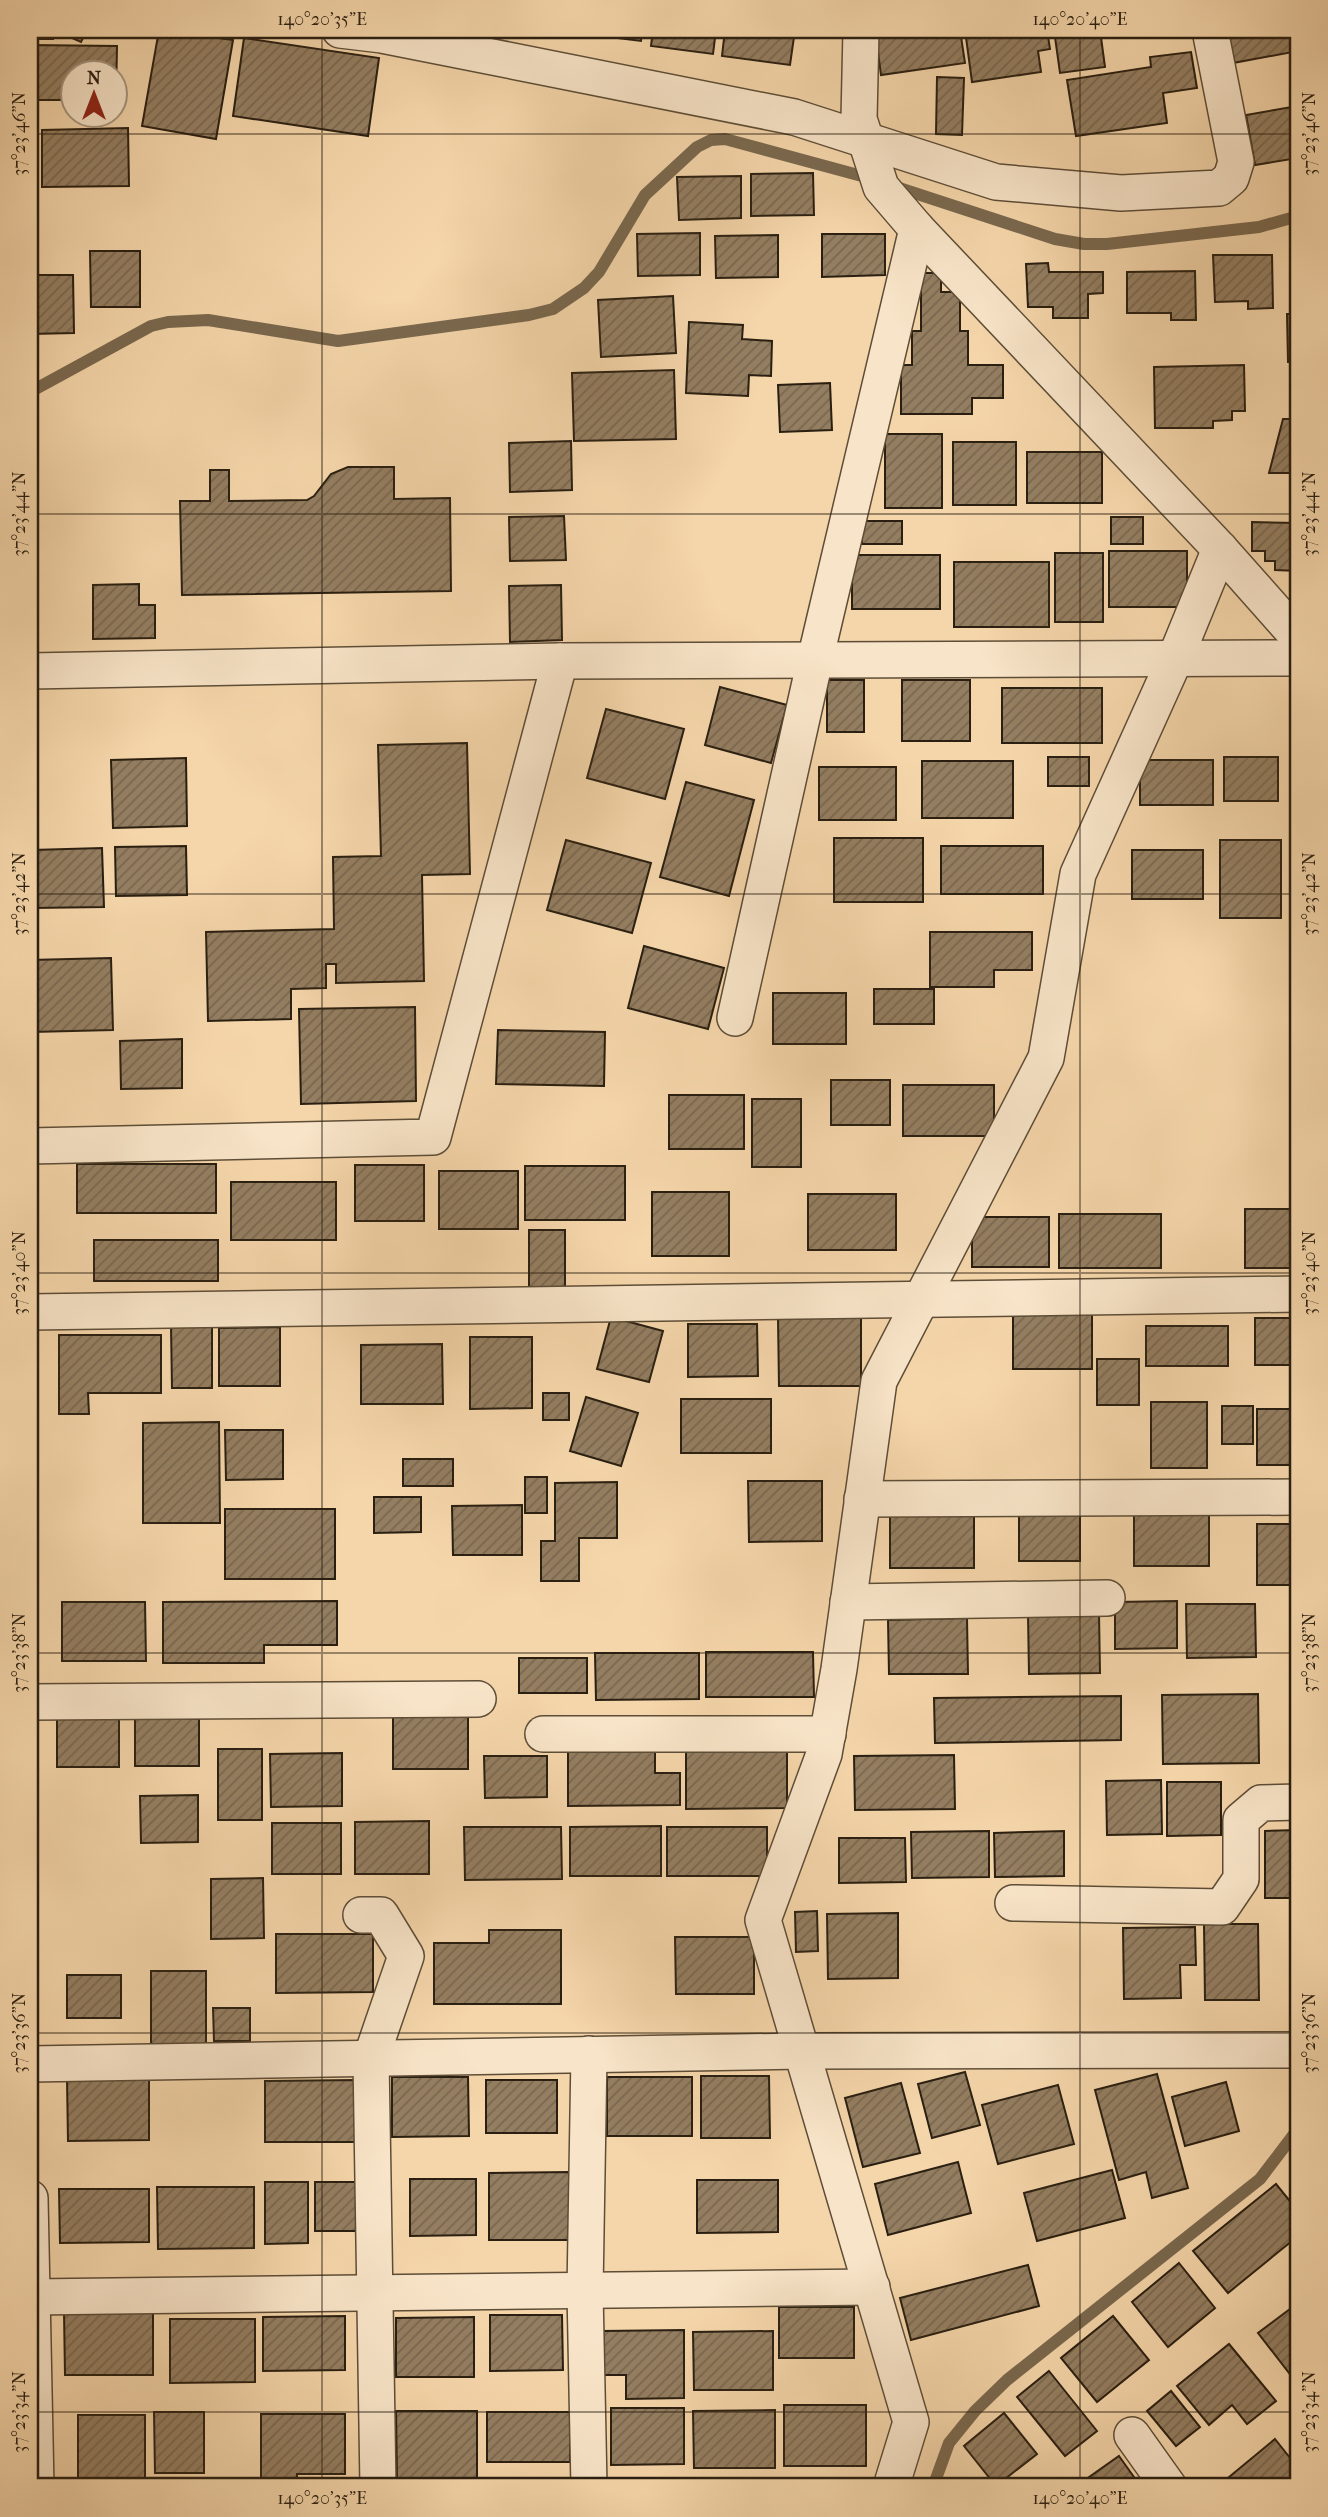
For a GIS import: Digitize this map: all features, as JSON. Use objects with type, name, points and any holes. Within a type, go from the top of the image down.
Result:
[{"type":"street","points":[[340,30],[383,32],[794,117],[996,182],[1121,193],[1219,188],[1231,178],[1236,162],[1210,30]]},
{"type":"street","points":[[861,30],[859,119],[881,187],[917,229],[1220,549],[1298,637]]},
{"type":"street","points":[[735,1018],[815,660],[917,229]]},
{"type":"street","points":[[891,2487],[911,2422],[762,1920],[824,1754],[879,1381],[1046,1058],[1078,874],[1175,659],[1220,549]]},
{"type":"street","points":[[30,671],[560,661],[1298,658]]},
{"type":"street","points":[[30,1146],[433,1137],[560,661]]},
{"type":"street","points":[[30,1312],[1298,1294]]},
{"type":"street","points":[[862,1499],[1298,1497]]},
{"type":"street","points":[[848,1602],[1107,1598]]},
{"type":"street","points":[[30,1702],[478,1699]]},
{"type":"street","points":[[543,1734],[828,1734]]},
{"type":"street","points":[[1013,1903],[1222,1907],[1241,1879],[1241,1820],[1261,1803],[1298,1802]]},
{"type":"street","points":[[361,1915],[381,1915],[407,1956],[371,2058],[378,2487]]},
{"type":"street","points":[[30,2064],[801,2051],[1298,2050]]},
{"type":"street","points":[[589,2054],[585,2291],[589,2487]]},
{"type":"street","points":[[30,2198],[36,2487]]},
{"type":"street","points":[[32,2298],[872,2287]]},
{"type":"street","points":[[1132,2435],[1169,2487]]},
{"type":"building","points":[[30,30],[53,30],[53,39],[30,39]]},
{"type":"building","points":[[54,30],[87,30],[81,42]]},
{"type":"building","points":[[159,30],[233,40],[216,139],[142,126]]},
{"type":"building","points":[[601,30],[642,30],[641,41],[600,36]]},
{"type":"building","points":[[653,30],[716,30],[713,54],[651,46]]},
{"type":"building","points":[[725,30],[795,30],[790,65],[722,56]]},
{"type":"building","points":[[875,30],[960,30],[965,63],[881,75]]},
{"type":"building","points":[[965,30],[1047,30],[1050,49],[1038,51],[1041,72],[972,82]]},
{"type":"building","points":[[1054,30],[1100,30],[1105,67],[1060,73]]},
{"type":"building","points":[[1227,30],[1297,30],[1298,51],[1233,63]]},
{"type":"building","points":[[244,38],[379,58],[368,136],[233,116]]},
{"type":"building","points":[[31,45],[117,46],[117,60],[60,60],[60,100],[30,100]]},
{"type":"building","points":[[1191,52],[1197,88],[1163,93],[1167,123],[1076,136],[1067,80],[1151,67],[1150,57]]},
{"type":"building","points":[[937,77],[964,78],[962,135],[936,134]]},
{"type":"building","points":[[1298,106],[1298,158],[1255,165],[1246,115]]},
{"type":"building","points":[[42,130],[128,130],[129,186],[42,187]]},
{"type":"building","points":[[813,173],[814,215],[751,216],[751,174]]},
{"type":"building","points":[[741,176],[741,218],[679,220],[677,177]]},
{"type":"building","points":[[700,233],[700,275],[638,276],[637,234]]},
{"type":"building","points":[[822,234],[885,234],[885,275],[822,277]]},
{"type":"building","points":[[778,235],[778,277],[716,278],[715,236]]},
{"type":"building","points":[[90,251],[140,251],[140,307],[91,307]]},
{"type":"building","points":[[1213,255],[1272,255],[1273,308],[1248,309],[1248,301],[1215,302]]},
{"type":"building","points":[[1048,263],[1049,272],[1103,272],[1103,293],[1088,294],[1088,318],[1053,318],[1053,307],[1028,307],[1026,264]]},
{"type":"building","points":[[1195,271],[1196,320],[1171,320],[1171,313],[1127,313],[1127,272]]},
{"type":"building","points":[[921,273],[941,273],[941,292],[960,292],[960,331],[968,331],[968,365],[1003,365],[1003,398],[972,398],[972,414],[901,414],[901,365],[912,365],[912,331],[921,331]]},
{"type":"building","points":[[30,275],[73,275],[74,333],[30,334]]},
{"type":"building","points":[[673,296],[676,353],[601,357],[598,300]]},
{"type":"building","points":[[1287,314],[1298,314],[1298,362],[1288,362]]},
{"type":"building","points":[[689,322],[743,325],[742,339],[772,341],[771,376],[749,375],[748,396],[686,393]]},
{"type":"building","points":[[1244,365],[1245,411],[1232,411],[1232,420],[1213,421],[1213,428],[1155,428],[1154,367]]},
{"type":"building","points":[[674,370],[676,439],[574,441],[572,373]]},
{"type":"building","points":[[830,383],[832,430],[780,432],[778,385]]},
{"type":"building","points":[[1283,419],[1298,419],[1298,495],[1294,495],[1294,473],[1269,473]]},
{"type":"building","points":[[885,434],[942,434],[942,508],[885,508]]},
{"type":"building","points":[[571,441],[572,490],[510,492],[509,443]]},
{"type":"building","points":[[953,442],[1016,442],[1016,505],[953,505]]},
{"type":"building","points":[[1027,452],[1102,452],[1102,503],[1027,503]]},
{"type":"building","points":[[348,467],[394,467],[394,499],[450,498],[451,591],[182,595],[180,501],[210,501],[210,470],[229,470],[229,501],[307,500],[314,496],[331,474]]},
{"type":"building","points":[[564,516],[566,560],[510,561],[509,517]]},
{"type":"building","points":[[1111,517],[1143,517],[1143,544],[1111,544]]},
{"type":"building","points":[[862,521],[902,521],[902,544],[862,544]]},
{"type":"building","points":[[1252,522],[1298,523],[1298,571],[1275,570],[1275,561],[1265,561],[1265,551],[1252,551]]},
{"type":"building","points":[[1109,551],[1187,551],[1187,607],[1109,607]]},
{"type":"building","points":[[1055,553],[1103,553],[1103,622],[1055,622]]},
{"type":"building","points":[[852,555],[940,555],[940,609],[852,609]]},
{"type":"building","points":[[954,562],[1049,562],[1049,627],[954,627]]},
{"type":"building","points":[[139,584],[139,605],[155,605],[155,638],[93,639],[93,585]]},
{"type":"building","points":[[561,585],[562,640],[510,642],[509,586]]},
{"type":"building","points":[[827,680],[864,680],[864,732],[827,732]]},
{"type":"building","points":[[902,680],[970,680],[970,741],[902,741]]},
{"type":"building","points":[[720,687],[787,705],[771,763],[705,745]]},
{"type":"building","points":[[1002,688],[1102,688],[1102,743],[1002,743]]},
{"type":"building","points":[[606,709],[684,729],[665,799],[587,778]]},
{"type":"building","points":[[467,743],[470,874],[422,875],[424,981],[336,983],[336,964],[326,964],[326,988],[291,989],[291,1019],[208,1021],[206,932],[334,929],[333,857],[381,856],[378,745]]},
{"type":"building","points":[[1048,757],[1089,757],[1089,786],[1048,786]]},
{"type":"building","points":[[1224,757],[1278,757],[1278,801],[1224,801]]},
{"type":"building","points":[[186,758],[187,826],[113,828],[111,760]]},
{"type":"building","points":[[1140,760],[1213,760],[1213,805],[1140,805]]},
{"type":"building","points":[[922,761],[1013,761],[1013,818],[922,818]]},
{"type":"building","points":[[819,767],[896,767],[896,820],[819,820]]},
{"type":"building","points":[[686,782],[754,800],[729,896],[660,877]]},
{"type":"building","points":[[834,838],[923,838],[923,902],[834,902]]},
{"type":"building","points":[[566,840],[651,863],[632,933],[547,910]]},
{"type":"building","points":[[1220,840],[1281,840],[1281,918],[1220,918]]},
{"type":"building","points":[[186,846],[187,895],[116,896],[115,847]]},
{"type":"building","points":[[941,846],[1043,846],[1043,894],[941,894]]},
{"type":"building","points":[[102,848],[104,907],[33,908],[32,850]]},
{"type":"building","points":[[1132,850],[1203,850],[1203,899],[1132,899]]},
{"type":"building","points":[[930,932],[1032,932],[1032,970],[994,970],[994,987],[930,987]]},
{"type":"building","points":[[644,946],[724,968],[708,1029],[628,1008]]},
{"type":"building","points":[[111,958],[113,1030],[32,1032],[30,960]]},
{"type":"building","points":[[874,989],[934,989],[934,1024],[874,1024]]},
{"type":"building","points":[[773,993],[846,993],[846,1044],[773,1044]]},
{"type":"building","points":[[415,1007],[416,1101],[301,1104],[299,1009]]},
{"type":"building","points":[[498,1030],[605,1032],[604,1086],[496,1084]]},
{"type":"building","points":[[182,1039],[182,1088],[121,1089],[120,1041]]},
{"type":"building","points":[[831,1080],[890,1080],[890,1125],[831,1125]]},
{"type":"building","points":[[903,1085],[994,1085],[994,1136],[903,1136]]},
{"type":"building","points":[[669,1095],[744,1095],[744,1149],[669,1149]]},
{"type":"building","points":[[752,1099],[801,1099],[801,1167],[752,1167]]},
{"type":"building","points":[[77,1164],[216,1164],[216,1213],[77,1213]]},
{"type":"building","points":[[355,1165],[424,1165],[424,1221],[355,1221]]},
{"type":"building","points":[[525,1166],[625,1166],[625,1220],[525,1220]]},
{"type":"building","points":[[439,1171],[518,1171],[518,1229],[439,1229]]},
{"type":"building","points":[[231,1182],[336,1182],[336,1240],[231,1240]]},
{"type":"building","points":[[652,1192],[729,1192],[729,1256],[652,1256]]},
{"type":"building","points":[[808,1194],[896,1194],[896,1250],[808,1250]]},
{"type":"building","points":[[1245,1209],[1298,1209],[1298,1268],[1245,1268]]},
{"type":"building","points":[[1059,1214],[1161,1214],[1161,1268],[1059,1268]]},
{"type":"building","points":[[972,1217],[1049,1217],[1049,1267],[972,1267]]},
{"type":"building","points":[[529,1230],[565,1230],[565,1287],[529,1287]]},
{"type":"building","points":[[94,1240],[218,1240],[218,1281],[94,1281]]},
{"type":"building","points":[[1013,1313],[1092,1313],[1092,1369],[1013,1369]]},
{"type":"building","points":[[611,1317],[663,1331],[649,1382],[597,1369]]},
{"type":"building","points":[[861,1317],[861,1386],[779,1386],[778,1318]]},
{"type":"building","points":[[1255,1318],[1298,1318],[1298,1365],[1255,1365]]},
{"type":"building","points":[[688,1324],[757,1324],[758,1376],[688,1377]]},
{"type":"building","points":[[1146,1326],[1228,1326],[1228,1366],[1146,1366]]},
{"type":"building","points":[[171,1327],[212,1327],[212,1388],[172,1388]]},
{"type":"building","points":[[280,1327],[280,1386],[219,1386],[219,1328]]},
{"type":"building","points":[[59,1335],[161,1335],[161,1393],[88,1393],[89,1414],[59,1414]]},
{"type":"building","points":[[470,1337],[532,1337],[532,1408],[470,1409]]},
{"type":"building","points":[[442,1344],[443,1404],[361,1404],[361,1345]]},
{"type":"building","points":[[1097,1359],[1139,1359],[1139,1405],[1097,1405]]},
{"type":"building","points":[[543,1393],[569,1393],[569,1420],[543,1420]]},
{"type":"building","points":[[586,1397],[638,1413],[621,1466],[570,1451]]},
{"type":"building","points":[[681,1399],[771,1399],[771,1453],[681,1453]]},
{"type":"building","points":[[1151,1402],[1207,1402],[1207,1468],[1151,1468]]},
{"type":"building","points":[[1222,1406],[1253,1406],[1253,1444],[1222,1444]]},
{"type":"building","points":[[1257,1409],[1298,1409],[1298,1465],[1257,1465]]},
{"type":"building","points":[[219,1422],[220,1523],[143,1523],[143,1423]]},
{"type":"building","points":[[225,1430],[283,1430],[283,1479],[226,1480]]},
{"type":"building","points":[[403,1459],[453,1459],[453,1486],[403,1486]]},
{"type":"building","points":[[525,1477],[547,1477],[547,1513],[525,1513]]},
{"type":"building","points":[[748,1481],[822,1481],[822,1541],[749,1542]]},
{"type":"building","points":[[617,1482],[617,1538],[579,1538],[579,1581],[541,1581],[541,1541],[555,1541],[555,1483]]},
{"type":"building","points":[[374,1497],[421,1497],[421,1532],[374,1533]]},
{"type":"building","points":[[522,1505],[522,1555],[453,1555],[452,1506]]},
{"type":"building","points":[[1134,1507],[1209,1507],[1209,1566],[1134,1566]]},
{"type":"building","points":[[225,1509],[335,1509],[335,1579],[225,1579]]},
{"type":"building","points":[[890,1514],[974,1514],[974,1568],[890,1568]]},
{"type":"building","points":[[1019,1514],[1080,1514],[1080,1561],[1019,1561]]},
{"type":"building","points":[[1257,1524],[1298,1524],[1298,1585],[1257,1585]]},
{"type":"building","points":[[337,1601],[337,1645],[264,1645],[264,1663],[163,1663],[163,1602]]},
{"type":"building","points":[[1177,1601],[1177,1648],[1115,1649],[1115,1602]]},
{"type":"building","points":[[62,1602],[145,1602],[146,1661],[62,1661]]},
{"type":"building","points":[[1186,1604],[1255,1604],[1256,1657],[1187,1658]]},
{"type":"building","points":[[1099,1614],[1100,1673],[1029,1674],[1028,1615]]},
{"type":"building","points":[[967,1618],[968,1674],[889,1674],[888,1620]]},
{"type":"building","points":[[706,1652],[813,1652],[814,1697],[706,1697]]},
{"type":"building","points":[[595,1653],[699,1653],[699,1699],[596,1700]]},
{"type":"building","points":[[519,1658],[587,1658],[587,1693],[519,1693]]},
{"type":"building","points":[[1258,1694],[1259,1763],[1163,1764],[1162,1695]]},
{"type":"building","points":[[1121,1696],[1121,1740],[935,1743],[934,1698]]},
{"type":"building","points":[[393,1715],[468,1715],[468,1769],[393,1769]]},
{"type":"building","points":[[119,1717],[119,1767],[57,1767],[57,1718]]},
{"type":"building","points":[[135,1719],[199,1719],[199,1766],[135,1766]]},
{"type":"building","points":[[218,1749],[262,1749],[262,1820],[218,1820]]},
{"type":"building","points":[[568,1749],[655,1749],[655,1773],[680,1773],[680,1805],[568,1806]]},
{"type":"building","points":[[787,1749],[787,1808],[686,1809],[686,1750]]},
{"type":"building","points":[[342,1753],[342,1806],[271,1807],[270,1754]]},
{"type":"building","points":[[954,1755],[955,1809],[855,1810],[854,1756]]},
{"type":"building","points":[[484,1756],[547,1756],[547,1797],[485,1798]]},
{"type":"building","points":[[1161,1780],[1162,1834],[1107,1835],[1106,1781]]},
{"type":"building","points":[[1167,1782],[1221,1782],[1221,1835],[1167,1836]]},
{"type":"building","points":[[198,1795],[198,1842],[141,1843],[140,1796]]},
{"type":"building","points":[[429,1821],[429,1874],[355,1874],[355,1822]]},
{"type":"building","points":[[272,1823],[341,1823],[341,1874],[272,1874]]},
{"type":"building","points":[[661,1826],[661,1876],[570,1876],[570,1827]]},
{"type":"building","points":[[464,1827],[561,1827],[562,1879],[465,1880]]},
{"type":"building","points":[[667,1827],[767,1827],[767,1876],[667,1876]]},
{"type":"building","points":[[1298,1830],[1298,1898],[1265,1898],[1265,1831]]},
{"type":"building","points":[[989,1831],[989,1877],[912,1878],[911,1832]]},
{"type":"building","points":[[1064,1831],[1064,1876],[995,1877],[994,1833]]},
{"type":"building","points":[[839,1838],[905,1838],[906,1882],[839,1883]]},
{"type":"building","points":[[263,1878],[264,1938],[211,1939],[211,1879]]},
{"type":"building","points":[[817,1911],[818,1951],[796,1952],[795,1912]]},
{"type":"building","points":[[898,1913],[898,1978],[828,1979],[827,1914]]},
{"type":"building","points":[[1204,1924],[1258,1924],[1259,2000],[1205,2000]]},
{"type":"building","points":[[1195,1927],[1196,1965],[1180,1965],[1181,1998],[1124,1999],[1123,1928]]},
{"type":"building","points":[[489,1930],[561,1930],[561,2004],[434,2004],[434,1943],[489,1943]]},
{"type":"building","points":[[276,1934],[373,1934],[373,1992],[276,1993]]},
{"type":"building","points":[[675,1937],[754,1937],[754,1994],[676,1994]]},
{"type":"building","points":[[151,1971],[206,1971],[206,2048],[151,2048]]},
{"type":"building","points":[[67,1975],[121,1975],[121,2018],[67,2018]]},
{"type":"building","points":[[213,2008],[250,2008],[250,2041],[214,2041]]},
{"type":"building","points":[[965,2072],[980,2125],[932,2138],[918,2084]]},
{"type":"building","points":[[1157,2074],[1188,2188],[1152,2198],[1146,2172],[1119,2180],[1095,2090]]},
{"type":"building","points":[[701,2076],[769,2076],[770,2138],[701,2138]]},
{"type":"building","points":[[392,2077],[468,2077],[469,2136],[392,2137]]},
{"type":"building","points":[[607,2077],[692,2077],[692,2136],[607,2136]]},
{"type":"building","points":[[67,2079],[149,2079],[149,2140],[68,2141]]},
{"type":"building","points":[[356,2080],[356,2142],[265,2142],[265,2081]]},
{"type":"building","points":[[486,2080],[557,2080],[557,2133],[486,2133]]},
{"type":"building","points":[[1226,2082],[1239,2131],[1185,2146],[1172,2097]]},
{"type":"building","points":[[901,2083],[920,2153],[863,2167],[845,2098]]},
{"type":"building","points":[[1058,2085],[1074,2144],[998,2164],[982,2105]]},
{"type":"building","points":[[958,2162],[971,2213],[888,2235],[875,2184]]},
{"type":"building","points":[[1112,2170],[1125,2218],[1037,2241],[1024,2193]]},
{"type":"building","points":[[570,2172],[570,2240],[489,2240],[489,2173]]},
{"type":"building","points":[[410,2179],[476,2179],[476,2235],[410,2236]]},
{"type":"building","points":[[697,2180],[778,2180],[778,2232],[697,2233]]},
{"type":"building","points":[[265,2182],[308,2182],[308,2243],[265,2244]]},
{"type":"building","points":[[315,2182],[362,2182],[362,2231],[315,2231]]},
{"type":"building","points":[[1276,2184],[1298,2211],[1298,2236],[1228,2293],[1193,2251]]},
{"type":"building","points":[[157,2187],[254,2187],[254,2248],[158,2249]]},
{"type":"building","points":[[59,2189],[149,2189],[149,2242],[60,2243]]},
{"type":"building","points":[[1179,2263],[1215,2308],[1168,2347],[1132,2302]]},
{"type":"building","points":[[1028,2265],[1039,2306],[911,2340],[900,2298]]},
{"type":"building","points":[[1298,2303],[1298,2380],[1296,2382],[1258,2333]]},
{"type":"building","points":[[779,2307],[854,2307],[854,2358],[779,2358]]},
{"type":"building","points":[[64,2312],[153,2312],[153,2375],[65,2375]]},
{"type":"building","points":[[490,2315],[562,2315],[563,2370],[490,2371]]},
{"type":"building","points":[[345,2316],[345,2370],[263,2371],[263,2317]]},
{"type":"building","points":[[1113,2316],[1149,2360],[1097,2402],[1061,2358]]},
{"type":"building","points":[[474,2317],[474,2377],[396,2377],[396,2318]]},
{"type":"building","points":[[170,2319],[255,2319],[255,2382],[170,2383]]},
{"type":"building","points":[[684,2330],[684,2398],[626,2399],[626,2375],[603,2375],[602,2331]]},
{"type":"building","points":[[773,2331],[773,2390],[694,2390],[693,2332]]},
{"type":"building","points":[[1229,2344],[1276,2401],[1247,2424],[1232,2405],[1209,2425],[1177,2386]]},
{"type":"building","points":[[1049,2371],[1097,2431],[1065,2456],[1017,2397]]},
{"type":"building","points":[[1171,2391],[1200,2427],[1176,2446],[1147,2411]]},
{"type":"building","points":[[784,2405],[866,2405],[866,2466],[784,2466]]},
{"type":"building","points":[[611,2408],[684,2408],[684,2464],[611,2465]]},
{"type":"building","points":[[775,2410],[775,2468],[694,2468],[693,2411]]},
{"type":"building","points":[[396,2411],[477,2411],[477,2479],[397,2480]]},
{"type":"building","points":[[154,2412],[204,2412],[204,2473],[155,2473]]},
{"type":"building","points":[[487,2412],[570,2412],[570,2462],[487,2462]]},
{"type":"building","points":[[1004,2413],[1037,2454],[996,2486],[964,2446]]},
{"type":"building","points":[[261,2414],[345,2414],[345,2474],[297,2474],[297,2487],[261,2487]]},
{"type":"building","points":[[78,2415],[145,2415],[145,2487],[78,2487]]},
{"type":"building","points":[[1275,2439],[1298,2468],[1298,2487],[1217,2487]]},
{"type":"building","points":[[1119,2456],[1141,2487],[1078,2485]]},
{"type":"waterway","points":[[30,392],[151,326],[168,322],[208,320],[338,341],[529,315],[553,309],[584,288],[599,272],[645,195],[697,147],[711,140],[725,139],[873,179]]},
{"type":"waterway","points":[[893,186],[1055,239],[1084,244],[1107,244],[1259,227],[1298,216]]},
{"type":"waterway","points":[[933,2487],[949,2443],[975,2411],[1007,2380],[1260,2179],[1298,2129]]}]
